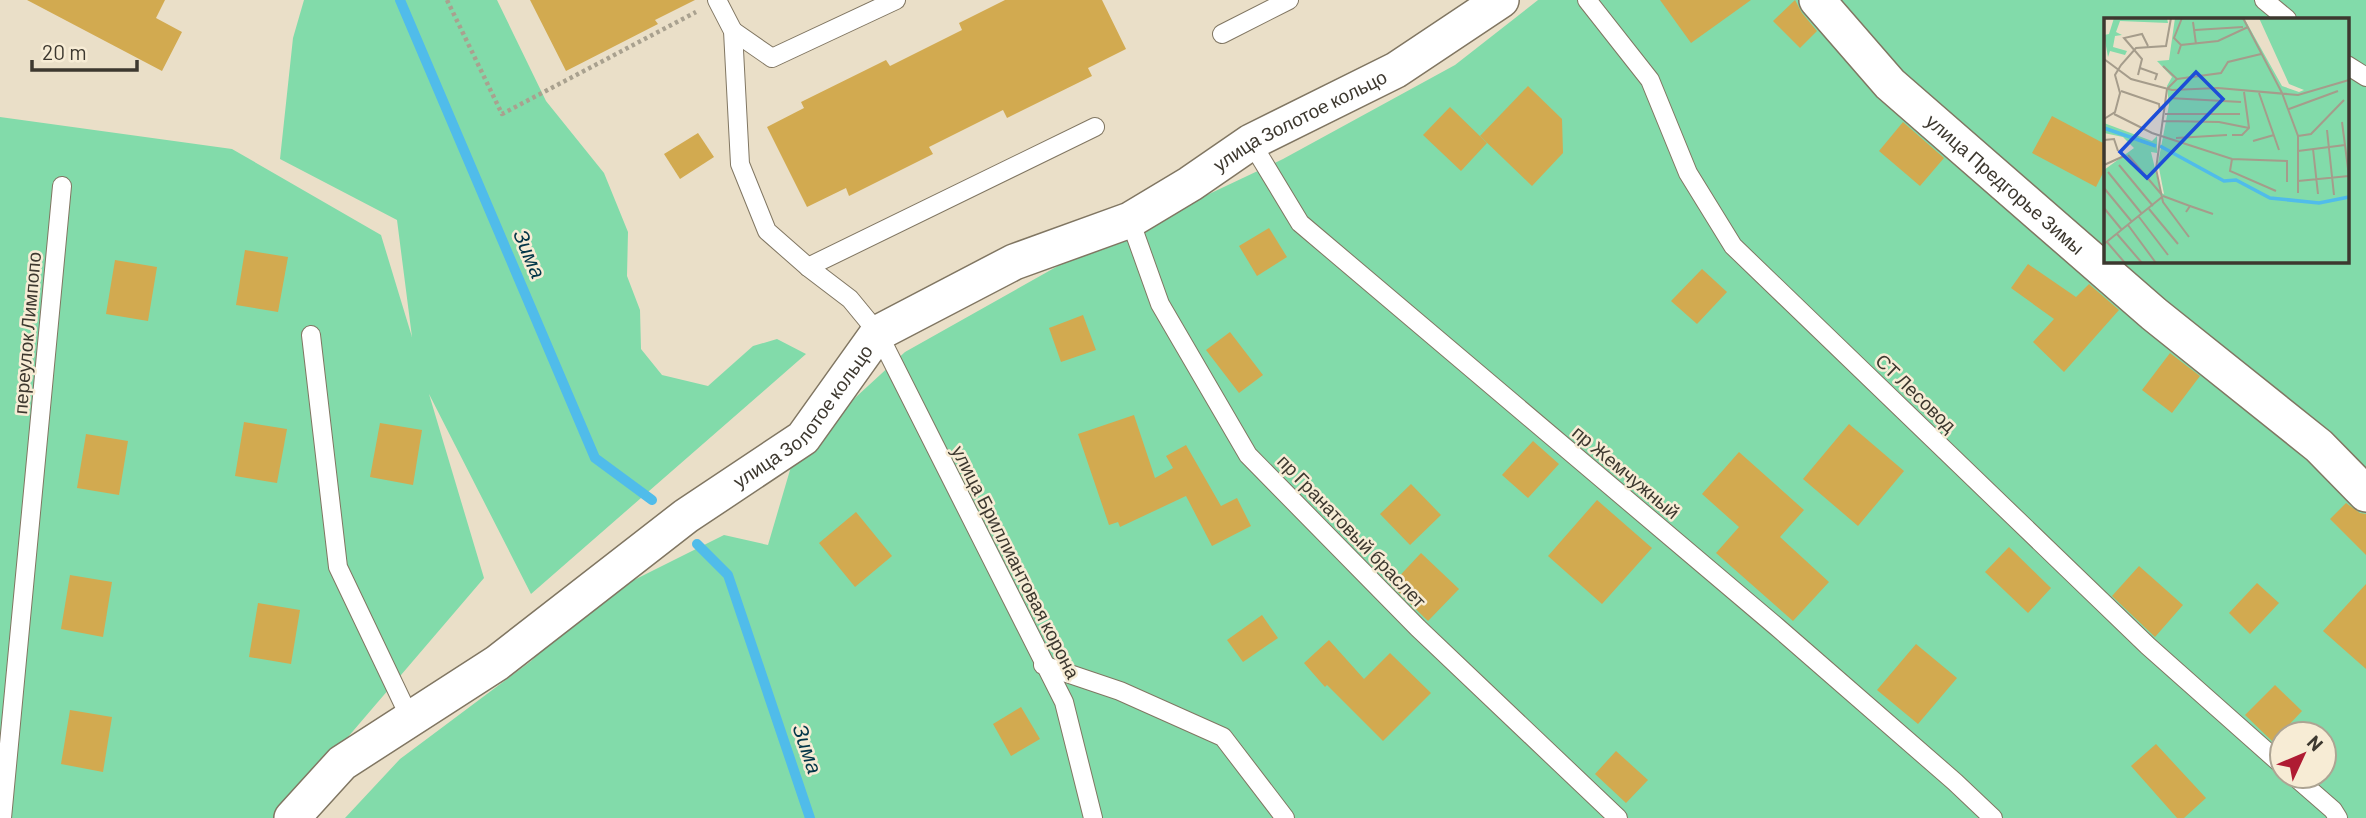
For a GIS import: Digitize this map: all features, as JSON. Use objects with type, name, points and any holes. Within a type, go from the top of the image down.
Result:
[{"type":"street","name":"улица Золотое кольцо","points":[[292,818],[342,763],[497,663],[686,516],[803,438],[878,333],[1014,262],[1130,220],[1190,184],[1251,142],[1396,70],[1501,0]]},
{"type":"street","name":"улица Предгорье Зимы","points":[[1817,0],[1890,84],[2154,314],[2319,446],[2366,494]]},
{"type":"lane","points":[[717,1],[733,31],[772,58],[897,0]]},
{"type":"lane","points":[[1222,34],[1289,0]]},
{"type":"lane","name":"СТ Лесовод","points":[[1587,0],[1650,80],[1688,173],[1733,246],[2148,646],[2268,753]]},
{"type":"lane","points":[[2264,0],[2286,18]]},
{"type":"lane","name":"улица Бриллиантовая корона","points":[[733,31],[740,164],[767,231],[850,299],[878,333],[1064,702],[1093,818]]},
{"type":"lane","points":[[2348,66],[2366,77]]},
{"type":"lane","points":[[808,267],[1095,127]]},
{"type":"lane","name":"пр Жемчужный","points":[[1251,142],[1300,223],[1777,627],[1993,818]]},
{"type":"lane","name":"переулок Лимпопо","points":[[2,818],[62,186]]},
{"type":"lane","name":"пр Гранатовый браслет","points":[[1130,220],[1160,304],[1248,455],[1418,628],[1618,818]]},
{"type":"lane","points":[[311,335],[338,566],[410,718]]},
{"type":"lane","points":[[1043,664],[1120,691],[1223,737],[1285,818]]},
{"type":"lane","points":[[2310,790],[2333,810],[2338,818]]},
{"type":"path","points":[[447,0],[502,114],[717,1]]},
{"type":"green space","points":[[304,0],[497,0],[546,101],[604,173],[628,232],[627,276],[640,310],[641,349],[662,375],[708,386],[753,346],[777,339],[806,354],[531,594],[429,394],[484,578],[282,818],[0,818],[0,117],[232,149],[381,235],[412,337],[397,220],[280,159],[293,38]]},
{"type":"green space","points":[[1538,0],[2366,0],[2366,818],[345,818],[400,759],[531,661],[590,602],[724,535],[768,545],[795,453],[905,352],[1065,262],[1283,159],[1455,65]]},
{"type":"building","points":[[27,0],[165,0],[156,18],[182,32],[162,71]]},
{"type":"building","points":[[530,0],[695,0],[655,20],[658,24],[566,71]]},
{"type":"building","points":[[1005,0],[1102,0],[1126,49],[1088,68],[1092,76],[1007,118],[1003,110],[929,147],[933,154],[849,196],[846,188],[807,207],[767,127],[804,108],[801,102],[886,60],[890,66],[962,30],[959,23]]},
{"type":"building","points":[[1660,0],[1751,0],[1691,43]]},
{"type":"building","points":[[1795,0],[1817,31],[1800,48],[1773,21]]},
{"type":"building","points":[[1528,86],[1562,119],[1563,153],[1532,186],[1480,136]]},
{"type":"building","points":[[1450,107],[1487,143],[1461,171],[1423,135]]},
{"type":"building","points":[[2052,116],[2104,143],[2104,171],[2096,187],[2032,153]]},
{"type":"building","points":[[1903,122],[1944,158],[1920,186],[1879,151]]},
{"type":"building","points":[[698,133],[714,157],[680,179],[664,154]]},
{"type":"building","points":[[1269,228],[1287,257],[1257,276],[1239,246]]},
{"type":"building","points":[[245,250],[288,257],[278,312],[236,305]]},
{"type":"building","points":[[115,260],[157,267],[148,321],[106,314]]},
{"type":"building","points":[[2028,264],[2076,297],[2089,284],[2119,310],[2064,372],[2033,342],[2054,319],[2011,288]]},
{"type":"building","points":[[1702,269],[1727,292],[1697,324],[1671,301]]},
{"type":"building","points":[[1083,315],[1096,350],[1061,362],[1049,328]]},
{"type":"building","points":[[1230,332],[1263,375],[1239,393],[1206,350]]},
{"type":"building","points":[[2170,353],[2200,376],[2172,413],[2142,390]]},
{"type":"building","points":[[1134,415],[1155,478],[1173,468],[1166,456],[1186,445],[1221,506],[1237,498],[1251,526],[1212,546],[1186,496],[1120,527],[1118,522],[1109,525],[1078,434]]},
{"type":"building","points":[[244,422],[287,429],[277,483],[235,476]]},
{"type":"building","points":[[380,423],[422,430],[413,485],[370,477]]},
{"type":"building","points":[[1849,424],[1904,471],[1858,526],[1803,479]]},
{"type":"building","points":[[86,434],[128,441],[119,495],[77,488]]},
{"type":"building","points":[[1533,441],[1559,464],[1528,498],[1502,475]]},
{"type":"building","points":[[1739,452],[1804,510],[1780,537],[1829,582],[1793,621],[1716,553],[1739,527],[1702,494]]},
{"type":"building","points":[[1411,484],[1441,515],[1410,545],[1380,514]]},
{"type":"building","points":[[1597,500],[1652,548],[1602,604],[1548,556]]},
{"type":"building","points":[[2346,503],[2366,514],[2366,555],[2330,519]]},
{"type":"building","points":[[856,512],[892,556],[855,587],[819,543]]},
{"type":"building","points":[[2009,547],[2051,588],[2028,613],[1985,572]]},
{"type":"building","points":[[1421,553],[1459,589],[1428,621],[1391,585]]},
{"type":"building","points":[[2139,566],[2183,605],[2155,637],[2112,596]]},
{"type":"building","points":[[70,575],[112,582],[103,637],[61,629]]},
{"type":"building","points":[[2257,583],[2279,603],[2250,634],[2229,613]]},
{"type":"building","points":[[2366,584],[2366,669],[2323,631]]},
{"type":"building","points":[[258,603],[300,610],[291,664],[249,657]]},
{"type":"building","points":[[1262,615],[1278,638],[1243,662],[1227,640]]},
{"type":"building","points":[[1329,640],[1364,679],[1390,653],[1431,693],[1383,741],[1327,685],[1325,687],[1304,663]]},
{"type":"building","points":[[1916,644],[1957,678],[1918,724],[1877,690]]},
{"type":"building","points":[[2275,685],[2302,711],[2294,720],[2268,720],[2268,737],[2245,715]]},
{"type":"building","points":[[1021,707],[1040,739],[1011,756],[993,724]]},
{"type":"building","points":[[70,710],[112,717],[103,772],[61,764]]},
{"type":"building","points":[[2156,744],[2206,798],[2184,818],[2177,818],[2131,766]]},
{"type":"building","points":[[1616,751],[1648,780],[1626,803],[1595,774]]},
{"type":"waterway","name":"Зима","points":[[400,0],[595,458],[652,500]]},
{"type":"waterway","name":"Зима","points":[[697,544],[728,575],[810,818]]}]
